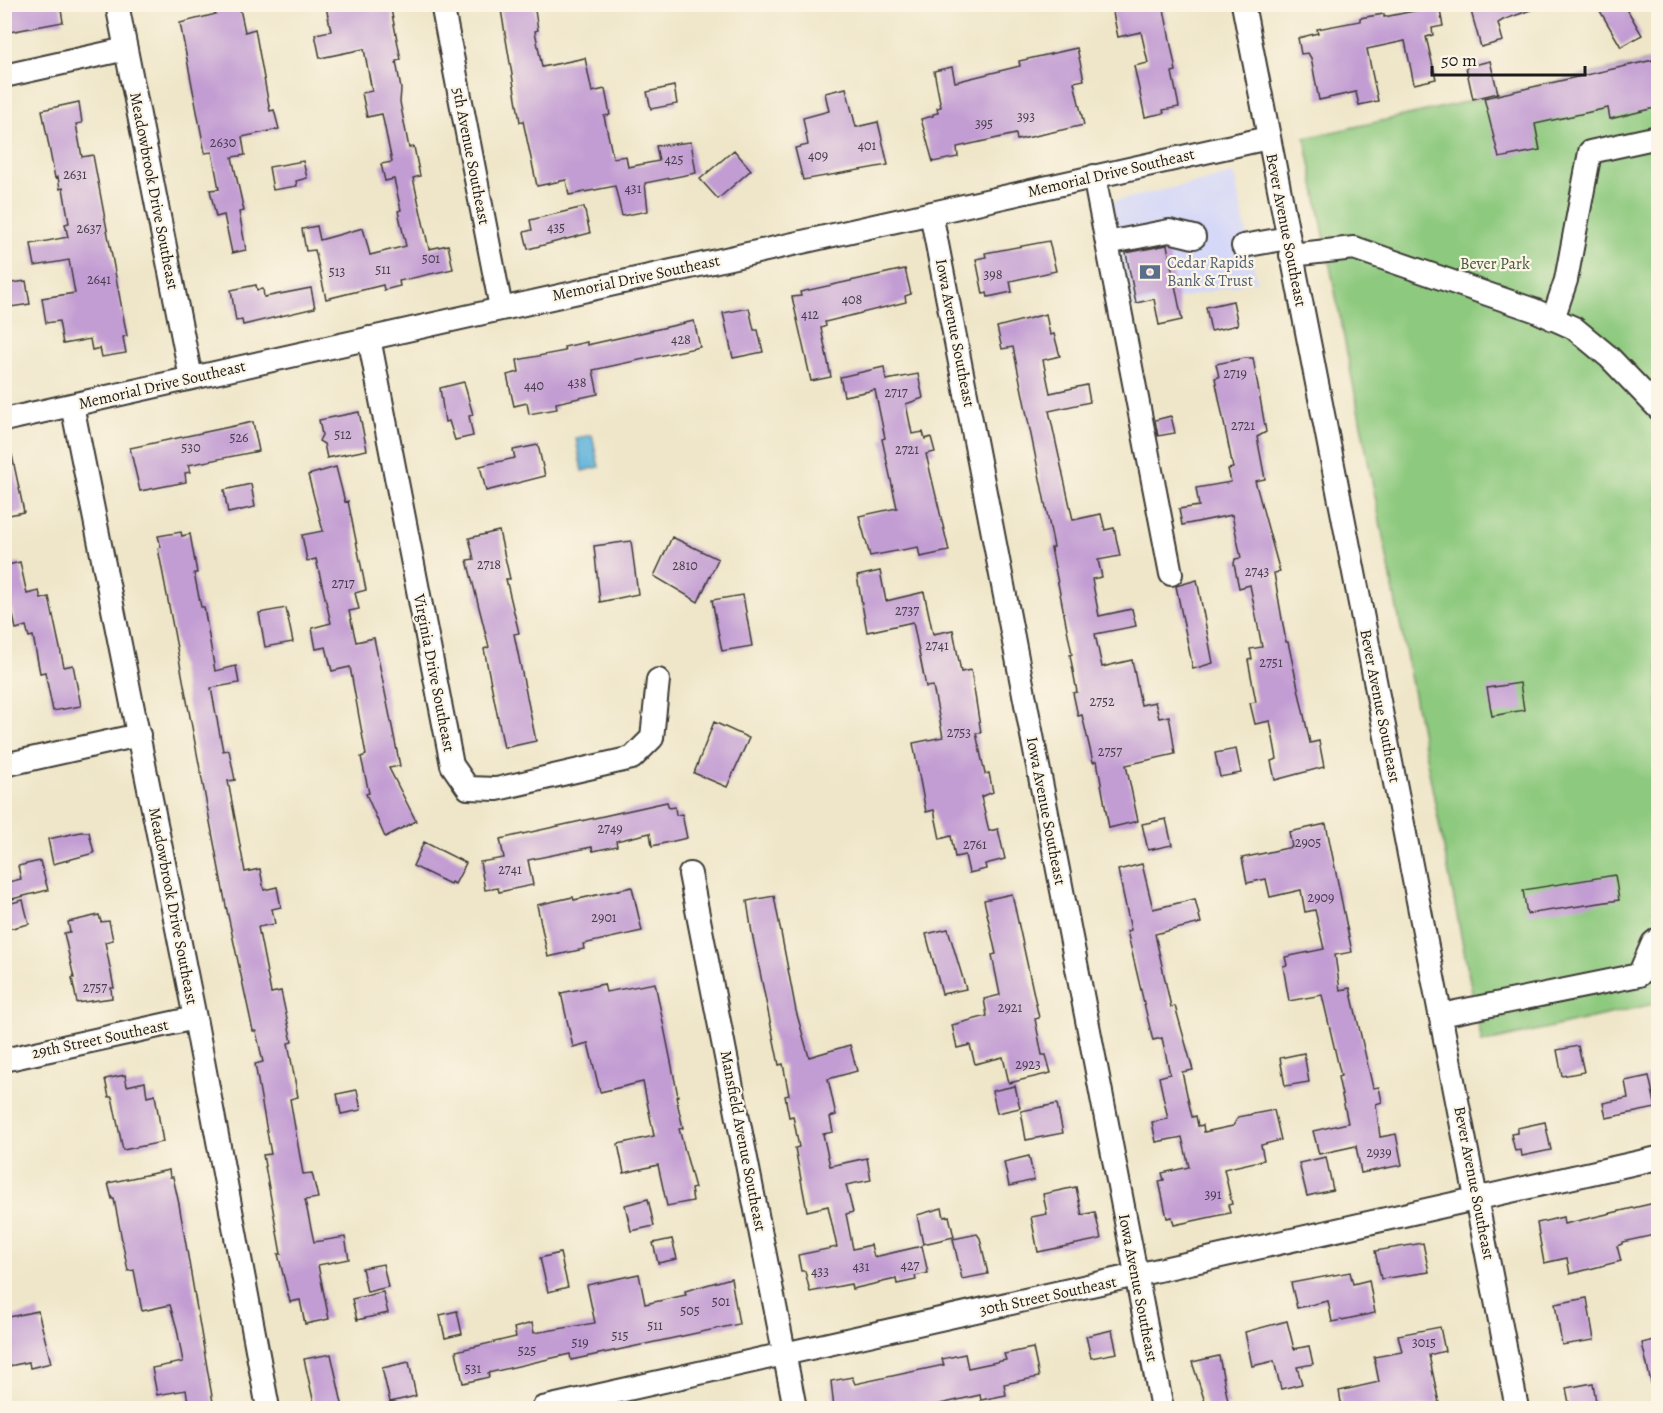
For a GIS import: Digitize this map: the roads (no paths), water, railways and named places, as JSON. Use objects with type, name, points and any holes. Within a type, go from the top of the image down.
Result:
[{"type":"street","name":"Meadowbrook Drive Southeast","points":[[117,4],[191,378]]},
{"type":"street","name":"5th Avenue Southeast","points":[[442,4],[501,308]]},
{"type":"street","name":"Bever Avenue Southeast","points":[[1243,4],[1517,1408]]},
{"type":"street","points":[[4,76],[126,49]]},
{"type":"street","points":[[1553,319],[1566,280],[1590,152],[1659,137]]},
{"type":"street","name":"Memorial Drive Southeast","points":[[4,420],[1269,138]]},
{"type":"street","points":[[1094,176],[1170,574]]},
{"type":"street","name":"Iowa Avenue Southeast","points":[[932,213],[1162,1408]]},
{"type":"street","points":[[1107,243],[1169,231],[1194,237]]},
{"type":"street","points":[[1243,246],[1354,248],[1553,319],[1574,328],[1608,357],[1659,408]]},
{"type":"street","name":"Virginia Drive Southeast","points":[[369,338],[452,765],[468,788],[497,789],[632,758],[652,738],[658,680]]},
{"type":"street","name":"Meadowbrook Drive Southeast","points":[[72,405],[195,1018],[268,1408]]},
{"type":"street","points":[[4,765],[139,735]]},
{"type":"street","name":"Mansfield Avenue Southeast","points":[[690,874],[795,1408]]},
{"type":"street","points":[[1441,1015],[1639,975],[1653,943],[1659,939]]},
{"type":"street","name":"29th Street Southeast","points":[[4,1060],[195,1018]]},
{"type":"street","name":"30th Street Southeast","points":[[543,1408],[1659,1158]]},
{"type":"water","points":[[592,435],[599,467],[582,471],[576,438]]},
{"type":"place","name":"Cedar Rapids Bank & Trust","points":[[1150,272]]},
{"type":"park label","name":"Bever Park","points":[[1495,264]]}]
